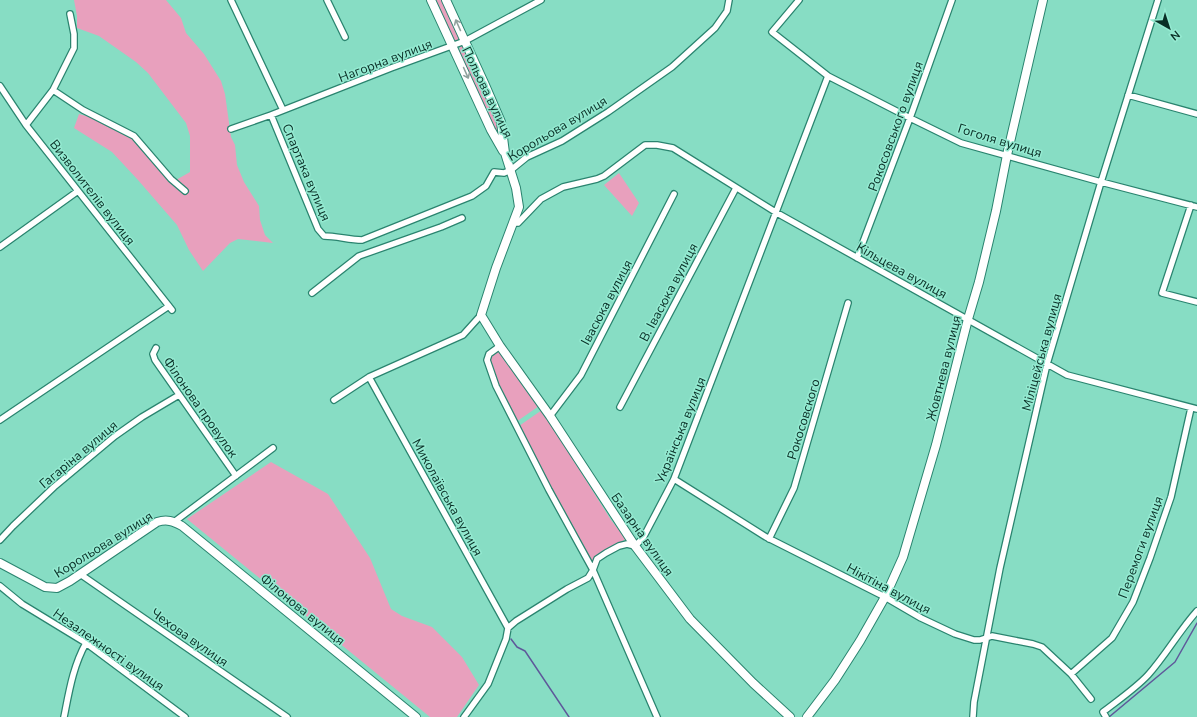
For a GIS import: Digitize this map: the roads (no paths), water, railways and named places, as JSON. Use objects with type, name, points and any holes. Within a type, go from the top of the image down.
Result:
[{"type":"main road","name":"Польова вулиця","points":[[432,0],[491,130],[505,153]]},
{"type":"main road","name":"Польова вулиця","points":[[446,0],[486,84],[501,122],[505,153]]},
{"type":"main road","name":"Жовтнева вулиця","points":[[807,717],[835,680],[860,641],[885,597],[905,550],[938,437],[979,282],[1043,0]]},
{"type":"main road","points":[[481,315],[496,268],[519,207],[516,188],[505,153]]},
{"type":"main road","name":"Базарна вулиця","points":[[481,315],[500,346],[550,416],[635,546],[690,619],[790,717]]},
{"type":"main road","name":"Корольова вулиця","points":[[0,563],[45,587],[57,588],[157,522],[167,520],[174,522]]},
{"type":"main road","name":"Філонова вулиця","points":[[174,522],[188,531],[416,717]]},
{"type":"street","name":"Спартака вулиця","points":[[230,0],[284,110]]},
{"type":"street","points":[[326,0],[345,37]]},
{"type":"street","name":"Нагорна вулиця","points":[[231,130],[465,41],[541,0]]},
{"type":"street","name":"Корольова вулиця","points":[[324,236],[336,236],[351,240],[362,240],[472,196],[486,186],[494,172],[504,173],[511,170],[527,157],[562,141],[587,126],[672,67],[715,28],[727,10],[729,0]]},
{"type":"street","name":"Гоголя вулиця","points":[[799,0],[772,32],[828,76],[961,143],[1194,206]]},
{"type":"street","name":"Рокосовського вулиця","points":[[857,258],[910,118],[952,0]]},
{"type":"street","name":"Міліцейська вулиця","points":[[973,717],[1001,561],[1047,364],[1101,182],[1158,0]]},
{"type":"street","points":[[26,124],[53,90],[74,48],[74,34],[70,14]]},
{"type":"street","name":"Українська вулиця","points":[[635,546],[640,543],[643,538],[674,479],[777,213],[828,76]]},
{"type":"street","name":"Визволителів вулиця","points":[[0,86],[26,124],[170,308],[0,420]]},
{"type":"street","points":[[53,90],[83,110],[126,130],[134,136],[171,180],[185,192]]},
{"type":"street","points":[[1128,95],[1197,114]]},
{"type":"street","name":"Спартака вулиця","points":[[271,115],[318,229],[324,236]]},
{"type":"street","name":"Кільцева вулиця","points":[[514,223],[518,223],[523,220],[542,199],[563,187],[598,179],[646,145],[657,145],[675,150],[777,213],[1067,375],[1194,408]]},
{"type":"street","name":"В. Івасюка вулиця","points":[[620,407],[736,188]]},
{"type":"street","points":[[0,247],[78,191]]},
{"type":"street","name":"Івасюка вулиця","points":[[550,416],[581,375],[674,194]]},
{"type":"street","points":[[1194,206],[1162,293],[1197,302]]},
{"type":"street","points":[[312,293],[359,256],[462,218]]},
{"type":"street","name":"Рокосовского","points":[[769,539],[794,488],[848,302]]},
{"type":"street","points":[[334,400],[370,377],[463,335],[481,315]]},
{"type":"street","points":[[500,346],[489,354],[488,360],[496,386],[549,490],[593,570],[657,717]]},
{"type":"street","name":"Філонова провулок","points":[[156,348],[153,354],[155,360],[236,476]]},
{"type":"street","name":"Миколаївська вулиця","points":[[370,377],[508,628]]},
{"type":"street","name":"Гагаріна вулиця","points":[[0,540],[12,526],[54,487],[115,436],[142,417],[179,395]]},
{"type":"street","name":"Перемоги вулиця","points":[[1071,674],[1112,638],[1133,602],[1171,497],[1194,408]]},
{"type":"street","name":"Корольова вулиця","points":[[174,522],[273,448]]},
{"type":"street","name":"Нікітіна вулиця","points":[[674,479],[769,539],[885,597],[921,618],[955,634],[974,640],[992,636],[1042,647],[1071,674],[1091,699]]},
{"type":"street","points":[[464,717],[488,684],[506,639],[508,628],[516,621],[567,589],[588,578],[597,559],[606,553],[619,546],[627,544],[635,546]]},
{"type":"street","name":"Чехова вулиця","points":[[80,574],[287,717]]},
{"type":"street","name":"Незалежності вулиця","points":[[0,586],[22,604],[86,643],[185,717]]},
{"type":"street","points":[[1106,717],[1103,712],[1147,676],[1174,642],[1186,623],[1197,612]]},
{"type":"street","points":[[64,717],[79,655],[86,643]]},
{"type":"waterway","points":[[1109,717],[1175,662],[1197,623]]},
{"type":"waterway","points":[[511,639],[517,647],[525,651],[569,717]]}]
